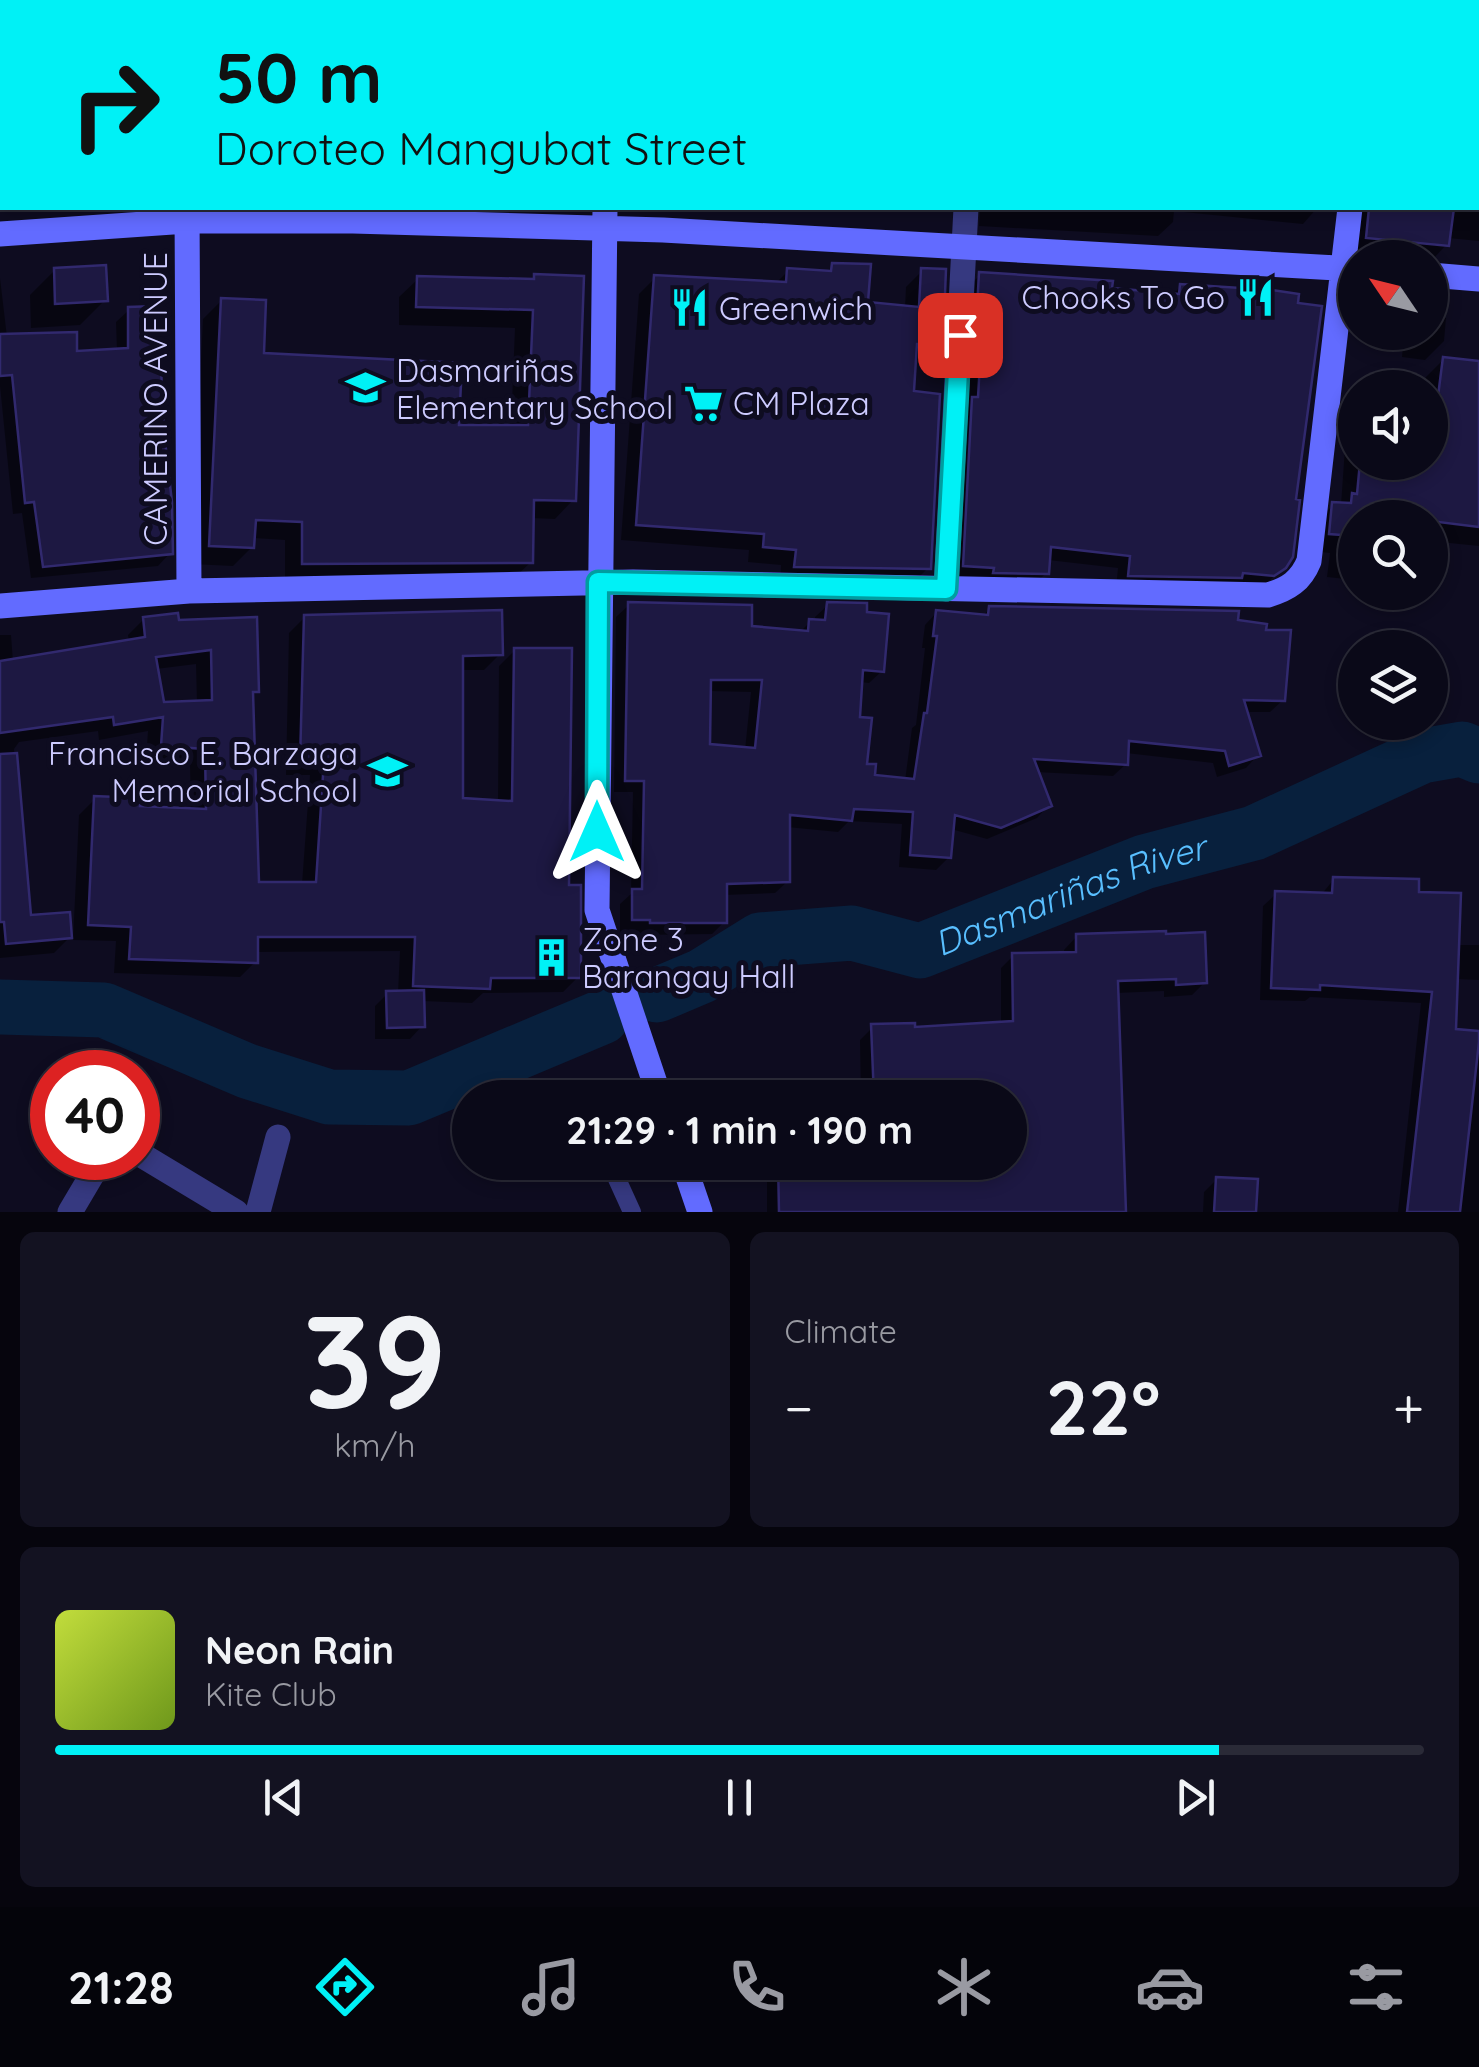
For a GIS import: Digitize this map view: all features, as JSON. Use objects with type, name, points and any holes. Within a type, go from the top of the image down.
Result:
[{"type":"street","points":[[946,589],[966,210]]},
{"type":"street","points":[[1349,240],[1350,210]]},
{"type":"street","points":[[0,234],[187,214],[604,218],[965,246],[1338,267]]},
{"type":"street","name":"CAMERINO AVENUE","points":[[187,214],[190,591]]},
{"type":"street","points":[[604,218],[597,910],[654,1080]]},
{"type":"street","points":[[1448,276],[1479,279]]},
{"type":"street","points":[[0,606],[190,591],[598,582],[1268,595],[1298,581],[1309,561],[1338,349]]},
{"type":"street","points":[[258,1212],[278,1137]]},
{"type":"street","points":[[160,1166],[236,1212]]},
{"type":"street","points":[[70,1212],[89,1180]]},
{"type":"street","points":[[688,1180],[700,1212]]},
{"type":"lane","points":[[617,1180],[632,1212]]},
{"type":"building","points":[[1369,210],[1454,210],[1449,246],[1448,240],[1366,238]]},
{"type":"building","points":[[832,263],[871,264],[868,302],[919,307],[921,268],[946,269],[943,345],[917,344],[914,391],[940,394],[931,569],[794,567],[796,550],[763,547],[764,534],[636,525],[654,275],[786,282],[787,268],[831,271]]},
{"type":"building","points":[[106,265],[108,301],[55,304],[54,268]]},
{"type":"building","points":[[979,272],[1113,281],[1112,288],[1179,294],[1180,284],[1272,290],[1299,294],[1298,303],[1322,306],[1296,499],[1300,500],[1293,557],[1286,568],[1274,576],[1243,573],[1242,578],[1128,576],[1130,556],[1051,547],[1049,574],[993,573],[994,568],[963,566],[972,397],[978,397],[981,347],[975,347]]},
{"type":"building","name":"Dasmariñas Elementary School","points":[[534,274],[584,276],[576,501],[534,500],[533,563],[302,564],[302,522],[256,520],[254,548],[209,546],[221,298],[266,300],[264,353],[462,363],[459,425],[528,425],[533,310],[416,307],[417,276],[534,279]]},
{"type":"building","points":[[156,306],[173,554],[43,567],[34,502],[25,503],[12,375],[0,376],[0,334],[77,332],[77,351],[128,348],[128,307]]},
{"type":"building","points":[[1443,357],[1479,361],[1479,527],[1448,523],[1448,500],[1351,500],[1352,493],[1357,494],[1358,480],[1448,480],[1448,370],[1441,370]]},
{"type":"building","points":[[1332,502],[1338,502],[1338,535],[1329,534]]},
{"type":"building","points":[[628,602],[752,605],[752,626],[808,631],[809,619],[825,620],[827,602],[867,603],[867,612],[889,614],[884,672],[863,670],[860,717],[872,718],[867,764],[876,764],[875,775],[914,779],[927,713],[937,636],[933,636],[936,610],[988,615],[989,606],[1239,611],[1238,620],[1267,624],[1266,630],[1291,630],[1285,701],[1244,700],[1261,756],[1229,766],[1225,751],[1129,741],[1128,765],[1034,759],[1052,806],[1001,828],[955,815],[951,858],[910,855],[913,812],[854,809],[852,821],[790,815],[790,882],[727,884],[727,923],[632,920],[632,889],[642,889],[644,781],[625,781]],"holes":[[[711,680],[762,680],[755,748],[710,744]]]},
{"type":"building","name":"Francisco E. Barzaga Memorial School","points":[[502,610],[503,655],[463,656],[463,798],[512,801],[514,648],[572,648],[569,885],[581,885],[581,978],[491,978],[490,989],[413,986],[415,937],[258,937],[258,963],[129,959],[131,927],[88,925],[94,796],[141,798],[140,806],[206,809],[205,749],[161,746],[163,717],[114,725],[113,717],[0,733],[0,661],[145,637],[143,617],[178,613],[179,620],[257,617],[259,692],[253,692],[259,882],[316,882],[324,760],[300,761],[304,615]],"holes":[[[211,650],[212,700],[164,702],[156,657]]]},
{"type":"building","points":[[17,753],[31,915],[70,912],[72,938],[6,944],[4,922],[0,922],[0,754]]},
{"type":"building","points":[[1333,877],[1419,879],[1419,892],[1461,893],[1456,1029],[1479,1031],[1479,1042],[1460,1212],[1407,1212],[1432,992],[1320,985],[1320,990],[1271,988],[1275,891],[1332,893]]},
{"type":"building","points":[[1205,932],[1207,983],[1176,985],[1176,979],[1118,981],[1126,1212],[779,1212],[778,1180],[1027,1180],[1027,1080],[873,1080],[871,1024],[915,1023],[915,1027],[1013,1021],[1012,953],[1076,952],[1076,934]]},
{"type":"building","points":[[424,990],[425,1027],[387,1028],[386,991]]},
{"type":"building","points":[[1216,1177],[1258,1179],[1256,1212],[1214,1212]]},
{"type":"waterway","name":"Dasmariñas River","points":[[657,995],[702,976],[760,940],[852,933],[920,951],[1144,862],[1254,833],[1422,756],[1462,749],[1479,756]]},
{"type":"waterway","name":"Dasmariñas River","points":[[0,1007],[104,1010],[247,1071],[329,1097],[409,1098],[602,1017]]},
{"type":"place","name":"Chooks To Go","points":[[1255,297]]},
{"type":"place","name":"Greenwich","points":[[689,308]]},
{"type":"place","name":"Dasmariñas Elementary School","points":[[366,388]]},
{"type":"place","name":"CM Plaza","points":[[703,403]]},
{"type":"place","name":"Francisco E. Barzaga Memorial School","points":[[388,771]]},
{"type":"place","name":"Zone 3 Barangay Hall","points":[[552,957]]},
{"type":"route","points":[[597,832],[598,582],[946,589],[960,335]]}]
